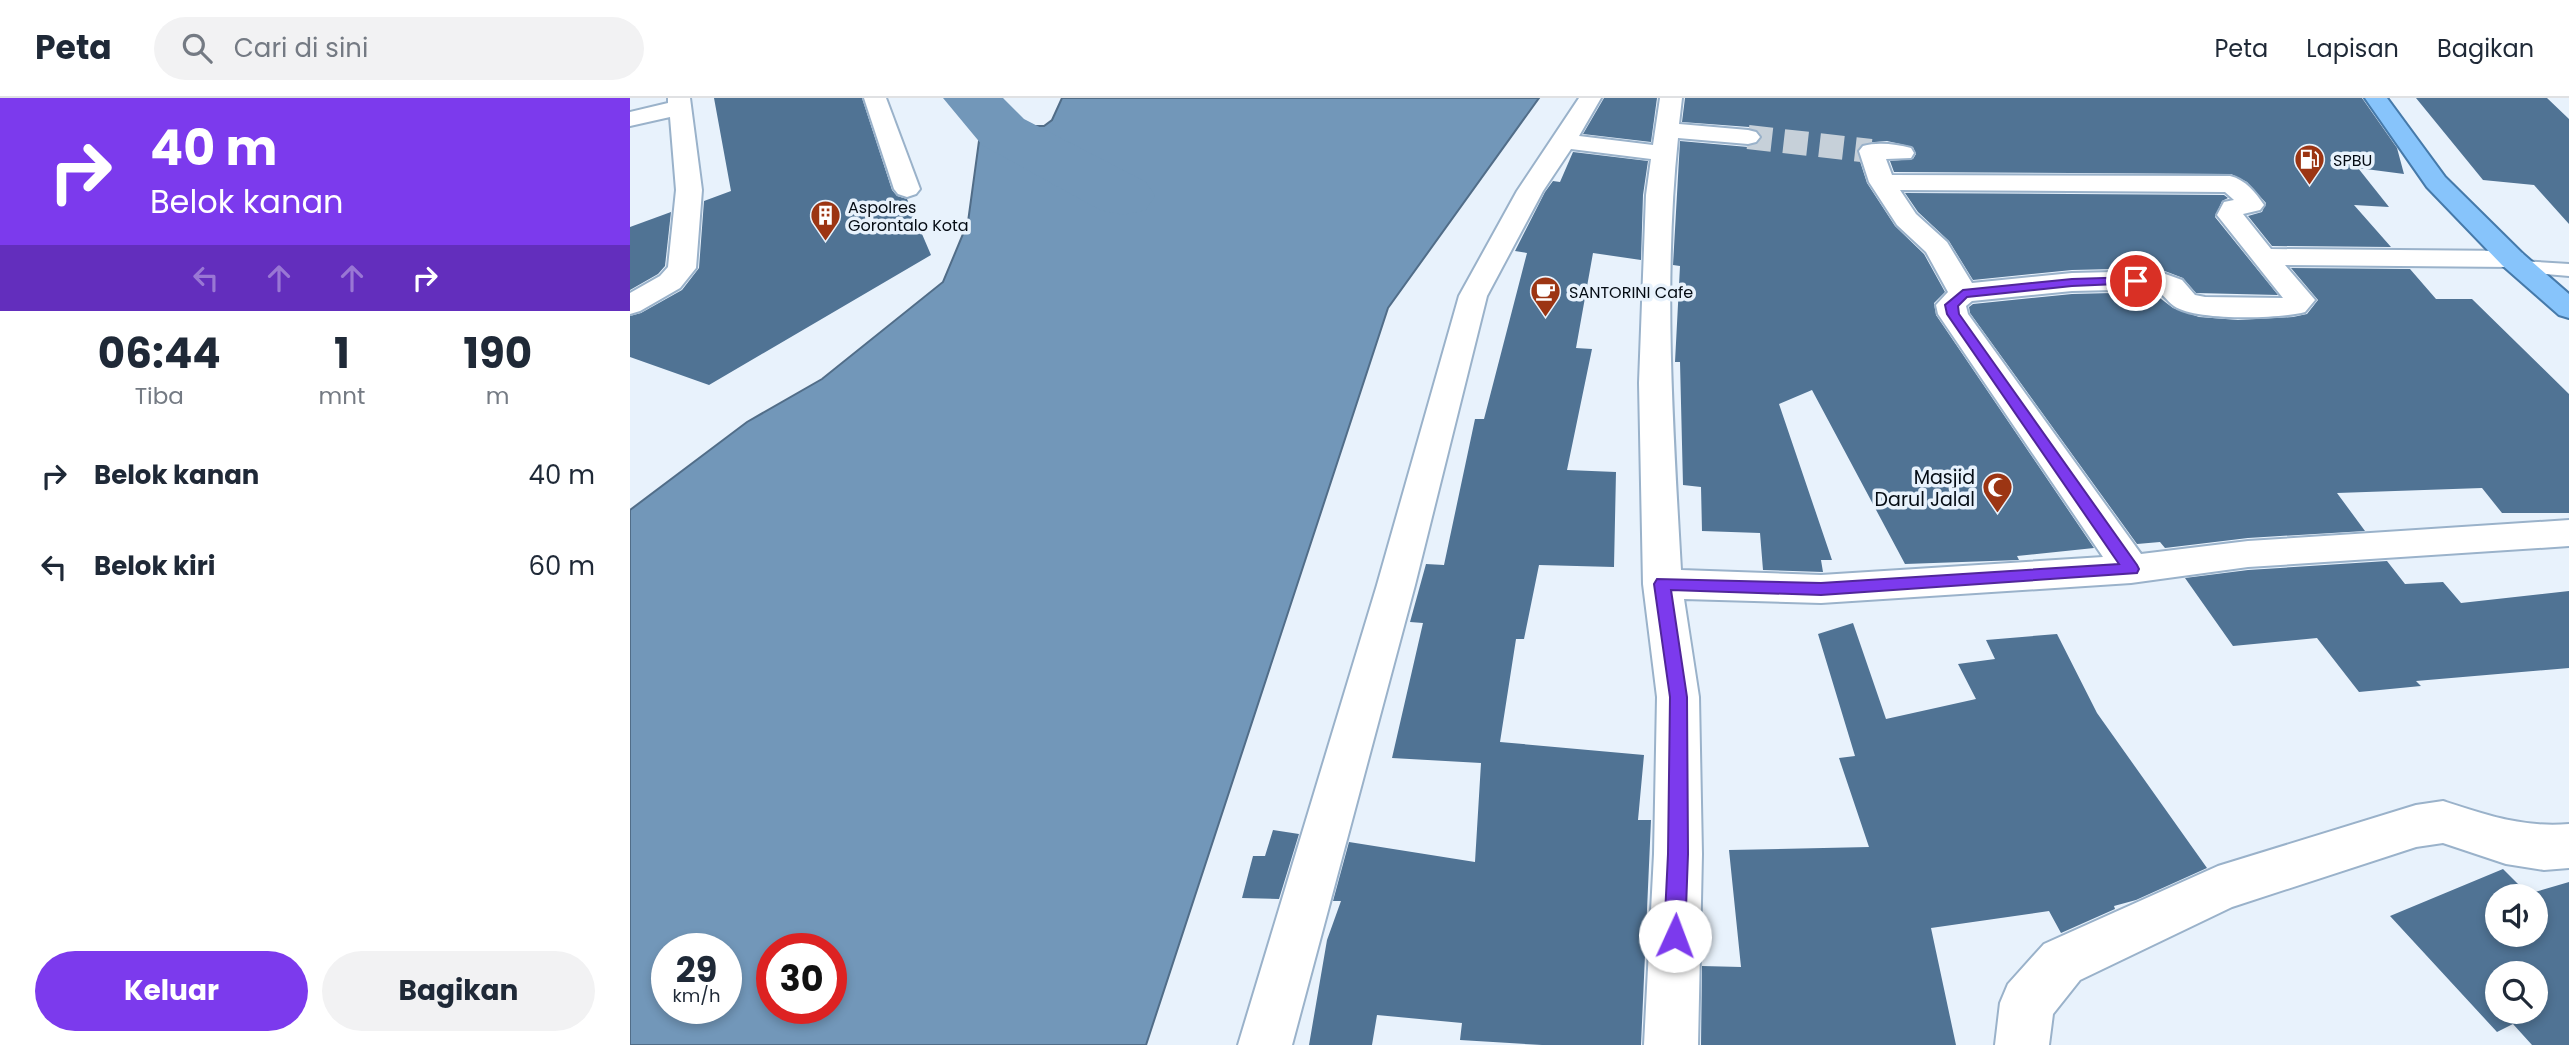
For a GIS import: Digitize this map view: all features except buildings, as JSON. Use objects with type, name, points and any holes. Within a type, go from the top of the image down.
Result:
[{"type":"highway","points":[[2376,98],[2436,182],[2516,263],[2569,309]]},
{"type":"street","points":[[875,98],[907,189]]},
{"type":"street","points":[[1265,1045],[1395,585],[1473,296],[1530,191],[1590,98]]},
{"type":"street","points":[[1671,98],[1658,207],[1655,383],[1662,584],[1678,697],[1678,854],[1671,1045]]},
{"type":"street","points":[[630,119],[679,103],[689,190],[682,268],[670,282],[630,305]]},
{"type":"street","points":[[1564,141],[1748,138]]},
{"type":"street","points":[[1902,153],[1871,151],[1882,182],[1906,219],[1937,248],[1963,293]]},
{"type":"street","points":[[1882,182],[2230,184],[2237,188],[2251,205],[2233,208],[2230,215],[2300,300],[2295,306],[2265,309],[2205,306],[2185,301],[2172,286],[2157,280],[2072,282],[1963,293],[1951,305],[1953,314],[2131,569]]},
{"type":"street","points":[[2263,257],[2516,263]]},
{"type":"street","points":[[1662,584],[1821,589],[2131,569],[2248,554],[2569,533]]},
{"type":"street","points":[[2022,1045],[2026,1003],[2062,962],[2218,889],[2416,826],[2443,822],[2506,843],[2544,849],[2569,846]]},
{"type":"lane","points":[[2516,263],[2569,270]]},
{"type":"water","points":[[1062,98],[1539,98],[1388,308],[1146,1045],[630,1045],[630,510],[747,422],[822,379],[943,282],[968,222],[979,141],[1021,126],[1044,126],[1052,120]]},
{"type":"waterway","points":[[971,98],[1003,132],[1123,196]]},
{"type":"tunnel","points":[[1748,137],[1871,151]]},
{"type":"place","name":"SPBU","points":[[2310,187]]},
{"type":"place","name":"Aspolres Gorontalo Kota","points":[[825,243]]},
{"type":"place","name":"SANTORINI Cafe","points":[[1546,319]]},
{"type":"place","name":"Masjid Darul Jalal","points":[[1998,515]]},
{"type":"route","points":[[1675,936],[1678,697],[1662,584],[1821,589],[2131,569],[1953,314],[1951,305],[1963,293],[2072,282],[2136,281]]}]
